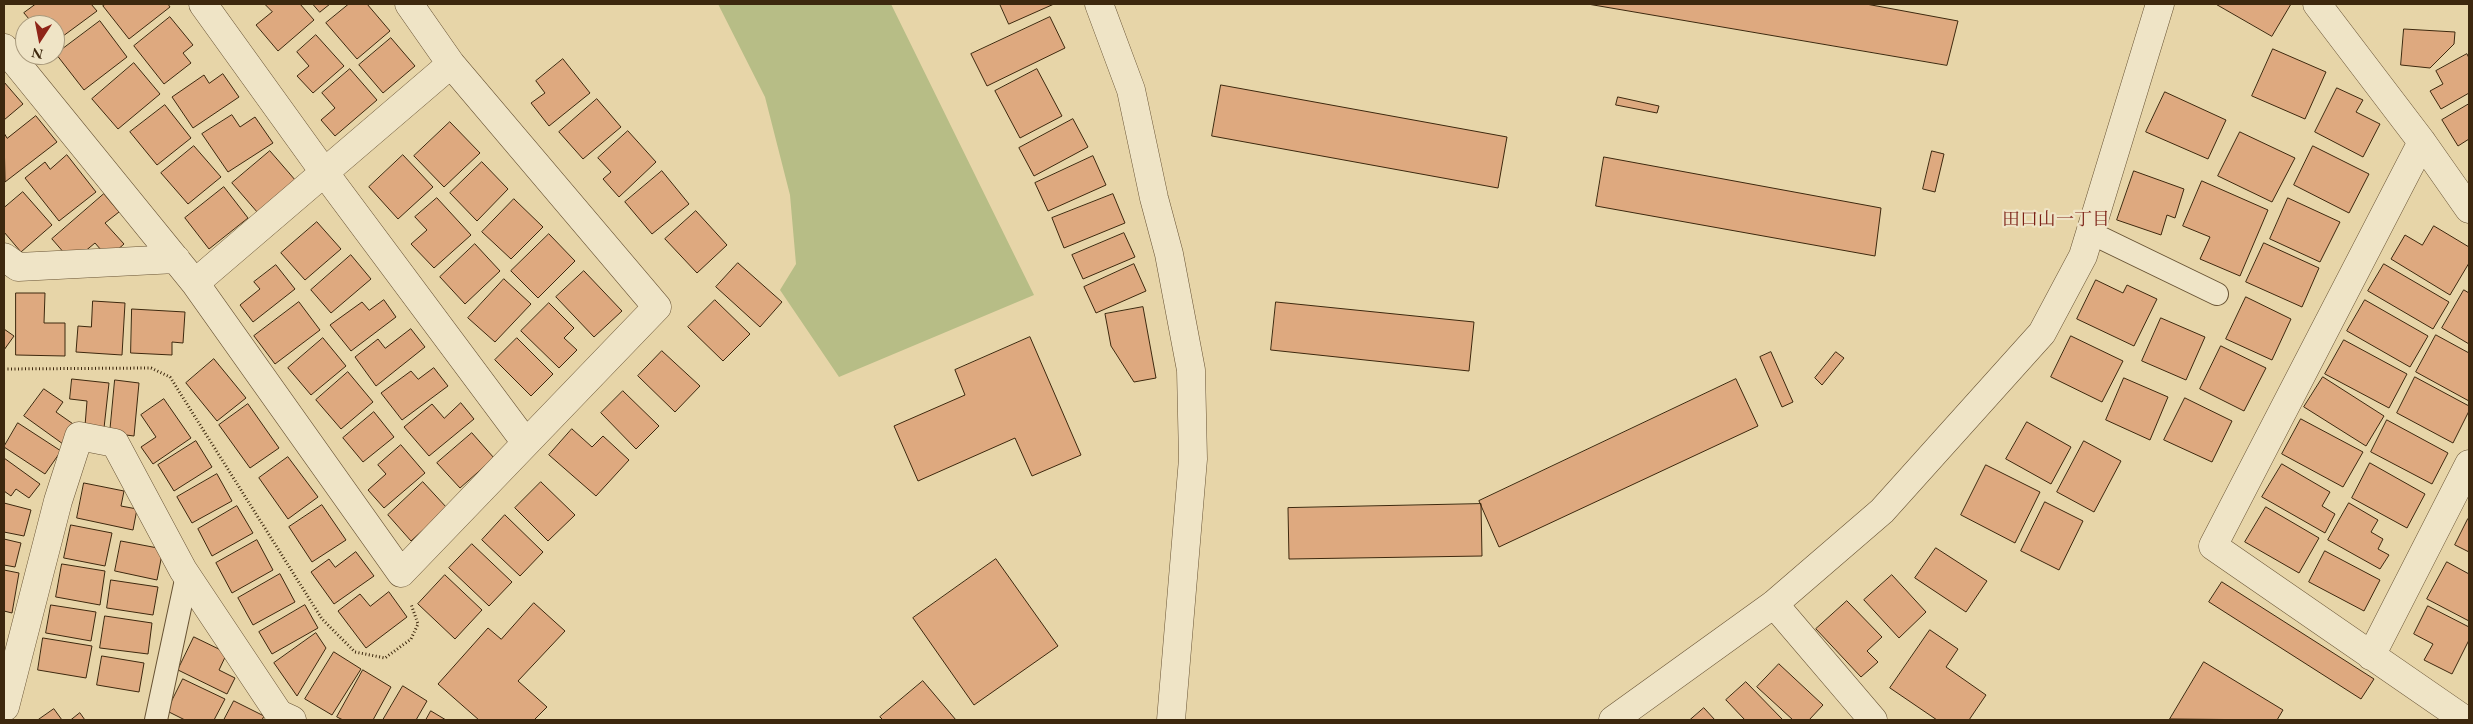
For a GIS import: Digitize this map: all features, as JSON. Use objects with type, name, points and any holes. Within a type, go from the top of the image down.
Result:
[{"type":"street","points":[[203,4],[324,172],[526,442]]},
{"type":"street","points":[[4,48],[195,283],[401,573],[657,307],[451,64],[409,4]]},
{"type":"street","points":[[1098,4],[1131,90],[1154,198],[1169,254],[1191,370],[1193,459],[1171,720]]},
{"type":"street","points":[[1613,720],[1774,604],[1882,511],[2042,333],[2084,256],[2160,4]]},
{"type":"street","points":[[2317,4],[2422,142],[2469,209]]},
{"type":"street","points":[[195,283],[451,64]]},
{"type":"street","points":[[2422,142],[2213,546],[2465,720]]},
{"type":"street","points":[[4,256],[18,268],[176,259]]},
{"type":"street","points":[[6,711],[58,501],[79,436],[115,443],[187,576],[280,714],[292,720]]},
{"type":"street","points":[[2371,656],[2469,464]]},
{"type":"street","points":[[1774,604],[1874,720]]},
{"type":"lane","points":[[2091,233],[2216,294]]},
{"type":"lane","points":[[156,720],[187,576]]},
{"type":"path","points":[[4,369],[151,368],[170,377],[322,619],[355,652],[385,658],[411,639],[418,624]]},
{"type":"green space","points":[[718,4],[891,4],[1034,295],[839,377],[780,290],[796,264],[790,195],[765,97]]},
{"type":"building","points":[[36,4],[91,4],[97,11],[65,35],[65,15],[26,15],[24,13]]},
{"type":"building","points":[[106,4],[168,4],[170,7],[129,39],[103,6]]},
{"type":"building","points":[[265,4],[300,4],[314,20],[278,51],[256,25],[272,12]]},
{"type":"building","points":[[313,4],[330,4],[320,12]]},
{"type":"building","points":[[349,4],[367,4],[390,31],[357,59],[326,23]]},
{"type":"building","points":[[1000,4],[1054,4],[1009,24]]},
{"type":"building","points":[[1588,4],[1866,4],[1958,21],[1947,65]]},
{"type":"building","points":[[2216,4],[2291,4],[2272,36]]},
{"type":"building","points":[[170,17],[193,45],[183,53],[191,63],[164,84],[134,46]]},
{"type":"building","points":[[1050,17],[1065,48],[987,86],[971,54]]},
{"type":"building","points":[[100,21],[127,57],[84,90],[65,65],[65,47]]},
{"type":"building","points":[[2404,29],[2455,32],[2454,44],[2430,68],[2401,65]]},
{"type":"building","points":[[316,35],[344,66],[313,93],[297,76],[309,66],[297,52]]},
{"type":"building","points":[[391,38],[415,66],[383,93],[359,65]]},
{"type":"building","points":[[2273,49],[2326,72],[2305,119],[2252,96]]},
{"type":"building","points":[[2467,54],[2469,58],[2469,93],[2441,109],[2430,91],[2443,84],[2436,71]]},
{"type":"building","points":[[563,59],[590,93],[549,126],[531,103],[545,93],[536,81]]},
{"type":"building","points":[[134,63],[160,94],[118,129],[92,99]]},
{"type":"building","points":[[350,69],[377,100],[335,136],[321,120],[335,108],[322,93]]},
{"type":"building","points":[[1037,69],[1062,116],[1020,138],[995,91]]},
{"type":"building","points":[[223,74],[239,97],[193,128],[172,97],[204,75],[209,83]]},
{"type":"building","points":[[4,82],[23,104],[4,120]]},
{"type":"building","points":[[1221,85],[1507,137],[1498,188],[1212,136]]},
{"type":"building","points":[[2337,88],[2363,100],[2356,112],[2380,124],[2363,157],[2315,132]]},
{"type":"building","points":[[2165,92],[2226,120],[2208,159],[2146,132]]},
{"type":"building","points":[[1618,97],[1659,106],[1657,113],[1616,105]]},
{"type":"building","points":[[597,99],[621,127],[583,159],[559,132]]},
{"type":"building","points":[[2469,104],[2469,139],[2458,146],[2442,120]]},
{"type":"building","points":[[165,105],[191,138],[157,165],[130,132]]},
{"type":"building","points":[[232,115],[240,127],[255,117],[273,143],[228,172],[202,134]]},
{"type":"building","points":[[36,116],[57,142],[5,182],[4,133],[7,138]]},
{"type":"building","points":[[1073,119],[1088,147],[1034,176],[1019,148]]},
{"type":"building","points":[[450,122],[480,153],[444,187],[414,156]]},
{"type":"building","points":[[628,131],[656,162],[619,197],[603,179],[611,172],[598,158]]},
{"type":"building","points":[[2240,132],[2295,158],[2272,202],[2218,176]]},
{"type":"building","points":[[194,146],[221,177],[188,204],[161,173]]},
{"type":"building","points":[[2313,146],[2369,174],[2349,213],[2294,185]]},
{"type":"building","points":[[270,151],[296,181],[258,213],[232,183]]},
{"type":"building","points":[[1932,151],[1944,154],[1935,192],[1923,189]]},
{"type":"building","points":[[67,155],[96,192],[59,221],[25,178],[45,162],[50,169]]},
{"type":"building","points":[[403,155],[433,187],[398,219],[369,187]]},
{"type":"building","points":[[1093,156],[1106,185],[1048,211],[1035,183]]},
{"type":"building","points":[[1604,157],[1881,208],[1875,256],[1596,206]]},
{"type":"building","points":[[482,162],[508,189],[477,221],[450,193]]},
{"type":"building","points":[[662,171],[689,204],[652,234],[625,202]]},
{"type":"building","points":[[2134,171],[2184,189],[2175,218],[2167,215],[2161,235],[2117,220]]},
{"type":"building","points":[[2202,181],[2268,210],[2240,276],[2200,259],[2210,237],[2183,226]]},
{"type":"building","points":[[224,187],[248,218],[209,249],[185,218]]},
{"type":"building","points":[[23,192],[52,225],[21,252],[4,232],[4,208]]},
{"type":"building","points":[[104,194],[119,212],[105,223],[124,244],[108,258],[95,243],[72,262],[52,239]]},
{"type":"building","points":[[1113,194],[1125,223],[1064,248],[1052,218]]},
{"type":"building","points":[[437,198],[471,235],[434,268],[411,244],[427,230],[415,217]]},
{"type":"building","points":[[2288,198],[2340,222],[2320,262],[2270,239]]},
{"type":"building","points":[[514,199],[543,227],[511,259],[482,232]]},
{"type":"building","points":[[696,211],[727,245],[697,273],[665,239]]},
{"type":"building","points":[[317,222],[341,249],[305,280],[281,253]]},
{"type":"building","points":[[2434,226],[2469,247],[2469,263],[2450,295],[2391,259],[2405,235],[2422,245]]},
{"type":"building","points":[[1124,233],[1135,257],[1083,279],[1072,255]]},
{"type":"building","points":[[549,234],[575,261],[538,298],[511,271]]},
{"type":"building","points":[[2264,243],[2319,268],[2302,307],[2246,282]]},
{"type":"building","points":[[475,244],[500,271],[465,304],[440,277]]},
{"type":"building","points":[[351,255],[371,279],[331,313],[311,290]]},
{"type":"building","points":[[738,263],[782,302],[760,327],[716,287]]},
{"type":"building","points":[[1134,264],[1146,291],[1096,313],[1084,287]]},
{"type":"building","points":[[2384,264],[2449,302],[2433,329],[2368,291]]},
{"type":"building","points":[[276,265],[295,289],[253,322],[240,305],[260,289],[254,282]]},
{"type":"building","points":[[584,271],[622,311],[594,337],[556,297]]},
{"type":"building","points":[[504,279],[531,304],[495,342],[468,318]]},
{"type":"building","points":[[2096,280],[2123,293],[2127,285],[2157,299],[2134,346],[2077,319]]},
{"type":"building","points":[[2464,290],[2469,293],[2469,344],[2442,328]]},
{"type":"building","points":[[16,293],[45,293],[44,323],[65,323],[65,356],[16,355]]},
{"type":"building","points":[[2246,297],[2291,319],[2272,360],[2226,339]]},
{"type":"building","points":[[384,300],[396,317],[351,351],[330,325],[362,302],[369,310]]},
{"type":"building","points":[[715,300],[750,334],[723,361],[688,327]]},
{"type":"building","points":[[2365,300],[2428,336],[2410,367],[2347,331]]},
{"type":"building","points":[[93,301],[125,303],[122,355],[76,352],[78,326],[91,327]]},
{"type":"building","points":[[299,302],[320,330],[275,364],[254,336]]},
{"type":"building","points":[[1276,302],[1474,322],[1469,371],[1271,350]]},
{"type":"building","points":[[549,303],[574,328],[564,338],[577,350],[559,368],[521,331]]},
{"type":"building","points":[[1143,307],[1156,378],[1134,382],[1111,346],[1105,314]]},
{"type":"building","points":[[132,309],[185,312],[183,343],[172,342],[172,355],[131,353]]},
{"type":"building","points":[[2161,318],[2205,337],[2186,380],[2142,361]]},
{"type":"building","points":[[4,329],[14,336],[4,350]]},
{"type":"building","points":[[411,329],[425,347],[376,386],[355,357],[378,339],[385,348]]},
{"type":"building","points":[[2436,335],[2469,353],[2469,401],[2416,372]]},
{"type":"building","points":[[2071,336],[2123,361],[2102,402],[2051,377]]},
{"type":"building","points":[[1030,337],[1081,455],[1032,476],[1015,438],[918,481],[894,426],[965,395],[955,370]]},
{"type":"building","points":[[323,338],[346,366],[311,395],[288,368]]},
{"type":"building","points":[[517,338],[553,374],[531,396],[495,360]]},
{"type":"building","points":[[2344,340],[2407,374],[2389,408],[2325,374]]},
{"type":"building","points":[[2221,346],[2266,368],[2244,411],[2200,389]]},
{"type":"building","points":[[662,351],[700,386],[675,412],[638,376]]},
{"type":"building","points":[[1771,352],[1793,402],[1782,407],[1760,357]]},
{"type":"building","points":[[1836,352],[1844,358],[1822,385],[1815,378]]},
{"type":"building","points":[[214,359],[246,398],[217,421],[186,383]]},
{"type":"building","points":[[434,368],[448,386],[402,420],[381,393],[411,371],[418,379]]},
{"type":"building","points":[[348,372],[373,402],[341,429],[316,400]]},
{"type":"building","points":[[2323,377],[2384,416],[2366,446],[2304,407]]},
{"type":"building","points":[[2415,377],[2469,406],[2469,411],[2453,443],[2397,413]]},
{"type":"building","points":[[2124,378],[2168,397],[2150,440],[2106,420]]},
{"type":"building","points":[[72,379],[109,383],[104,428],[85,426],[87,401],[70,399]]},
{"type":"building","points":[[1736,379],[1758,426],[1499,547],[1479,501]]},
{"type":"building","points":[[115,380],[139,383],[134,436],[110,433]]},
{"type":"building","points":[[44,389],[63,402],[56,412],[76,426],[63,444],[24,416]]},
{"type":"building","points":[[623,391],[659,426],[636,449],[601,413]]},
{"type":"building","points":[[2185,398],[2232,421],[2212,462],[2164,440]]},
{"type":"building","points":[[164,399],[191,438],[153,464],[141,447],[156,437],[141,415]]},
{"type":"building","points":[[461,403],[474,419],[429,456],[404,427],[432,404],[444,418]]},
{"type":"building","points":[[248,404],[279,448],[250,468],[219,425]]},
{"type":"building","points":[[374,412],[394,437],[363,462],[343,438]]},
{"type":"building","points":[[2301,419],[2363,452],[2343,487],[2282,454]]},
{"type":"building","points":[[2387,420],[2448,453],[2432,484],[2371,452]]},
{"type":"building","points":[[2027,422],[2071,447],[2051,484],[2006,459]]},
{"type":"building","points":[[18,423],[61,451],[45,474],[4,447]]},
{"type":"building","points":[[572,429],[592,447],[603,436],[629,460],[596,496],[549,455]]},
{"type":"building","points":[[472,433],[494,458],[460,488],[437,463]]},
{"type":"building","points":[[196,441],[212,467],[174,491],[158,465]]},
{"type":"building","points":[[2084,441],[2121,461],[2094,512],[2057,492]]},
{"type":"building","points":[[401,445],[425,473],[384,508],[368,490],[386,474],[378,465]]},
{"type":"building","points":[[288,457],[318,497],[288,519],[259,478]]},
{"type":"building","points":[[4,458],[40,484],[29,498],[16,489],[11,496],[4,491]]},
{"type":"building","points":[[2370,463],[2425,494],[2407,528],[2352,498]]},
{"type":"building","points":[[2282,464],[2330,492],[2322,506],[2335,514],[2325,533],[2262,497]]},
{"type":"building","points":[[1986,465],[2040,492],[2015,543],[1961,515]]},
{"type":"building","points":[[217,474],[232,501],[192,523],[177,497]]},
{"type":"building","points":[[423,482],[447,508],[411,541],[388,515]]},
{"type":"building","points":[[541,482],[575,515],[548,541],[515,508]]},
{"type":"building","points":[[84,483],[124,491],[121,506],[137,509],[133,530],[77,518]]},
{"type":"building","points":[[2045,502],[2083,521],[2059,570],[2021,551]]},
{"type":"building","points":[[4,503],[31,510],[24,536],[4,532]]},
{"type":"building","points":[[2349,503],[2378,520],[2371,532],[2383,539],[2378,549],[2389,555],[2380,569],[2328,540]]},
{"type":"building","points":[[1481,504],[1482,556],[1289,559],[1288,508]]},
{"type":"building","points":[[322,505],[346,540],[312,562],[289,527]]},
{"type":"building","points":[[237,506],[253,533],[212,556],[198,529]]},
{"type":"building","points":[[2266,507],[2319,538],[2299,573],[2245,542]]},
{"type":"building","points":[[505,515],[543,552],[520,576],[482,540]]},
{"type":"building","points":[[2469,520],[2469,552],[2455,545]]},
{"type":"building","points":[[71,525],[112,533],[105,566],[64,558]]},
{"type":"building","points":[[4,539],[21,543],[15,567],[4,565]]},
{"type":"building","points":[[257,540],[273,570],[232,593],[216,563]]},
{"type":"building","points":[[121,541],[163,549],[157,580],[115,571]]},
{"type":"building","points":[[472,544],[512,582],[489,606],[449,568]]},
{"type":"building","points":[[1936,548],[1987,581],[1966,612],[1915,578]]},
{"type":"building","points":[[2325,551],[2380,580],[2364,611],[2309,582]]},
{"type":"building","points":[[356,552],[374,576],[334,604],[311,572],[329,559],[335,567]]},
{"type":"building","points":[[996,559],[1058,646],[974,705],[913,618]]},
{"type":"building","points":[[2447,562],[2469,574],[2469,621],[2427,599]]},
{"type":"building","points":[[62,564],[105,571],[100,605],[56,597]]},
{"type":"building","points":[[4,570],[19,573],[12,613],[4,611]]},
{"type":"building","points":[[280,574],[295,602],[253,625],[238,598]]},
{"type":"building","points":[[445,575],[482,610],[455,639],[418,604]]},
{"type":"building","points":[[1892,575],[1926,612],[1899,638],[1864,600]]},
{"type":"building","points":[[111,580],[158,587],[153,615],[107,608]]},
{"type":"building","points":[[2222,582],[2374,679],[2361,699],[2209,602]]},
{"type":"building","points":[[389,592],[407,617],[366,648],[338,611],[360,594],[370,606]]},
{"type":"building","points":[[1847,601],[1882,637],[1867,651],[1878,662],[1861,677],[1816,629]]},
{"type":"building","points":[[534,603],[565,631],[518,681],[547,707],[534,720],[479,720],[438,684],[488,628],[501,639]]},
{"type":"building","points":[[51,605],[96,612],[91,641],[46,633]]},
{"type":"building","points":[[305,605],[318,628],[272,654],[259,632]]},
{"type":"building","points":[[2428,606],[2469,627],[2469,640],[2452,674],[2424,660],[2433,644],[2414,634]]},
{"type":"building","points":[[105,616],[152,623],[148,654],[100,648]]},
{"type":"building","points":[[1930,630],[1958,649],[1946,667],[1986,695],[1969,720],[1937,720],[1890,688]]},
{"type":"building","points":[[316,633],[326,648],[297,696],[274,663]]},
{"type":"building","points":[[194,637],[227,653],[219,670],[235,678],[227,694],[178,670]]},
{"type":"building","points":[[43,638],[92,646],[86,678],[38,670]]},
{"type":"building","points":[[334,652],[361,669],[332,715],[305,699]]},
{"type":"building","points":[[102,656],[144,663],[139,692],[97,685]]},
{"type":"building","points":[[2204,662],[2283,710],[2277,720],[2170,719]]},
{"type":"building","points":[[1779,664],[1823,705],[1809,720],[1793,720],[1757,687]]},
{"type":"building","points":[[363,670],[391,687],[373,720],[343,720],[337,717]]},
{"type":"building","points":[[183,679],[225,699],[214,720],[185,720],[167,711]]},
{"type":"building","points":[[923,681],[956,720],[883,720],[880,717]]},
{"type":"building","points":[[1746,682],[1783,720],[1745,720],[1726,700]]},
{"type":"building","points":[[403,686],[427,701],[416,720],[383,720]]},
{"type":"building","points":[[234,701],[264,716],[262,720],[224,720]]},
{"type":"building","points":[[1704,708],[1715,720],[1690,720]]},
{"type":"building","points":[[54,709],[62,720],[38,720]]},
{"type":"building","points":[[431,711],[446,720],[426,720]]},
{"type":"building","points":[[80,713],[85,720],[71,720]]},
{"type":"district","name":"田口山一丁目","points":[[2056,220]]}]
